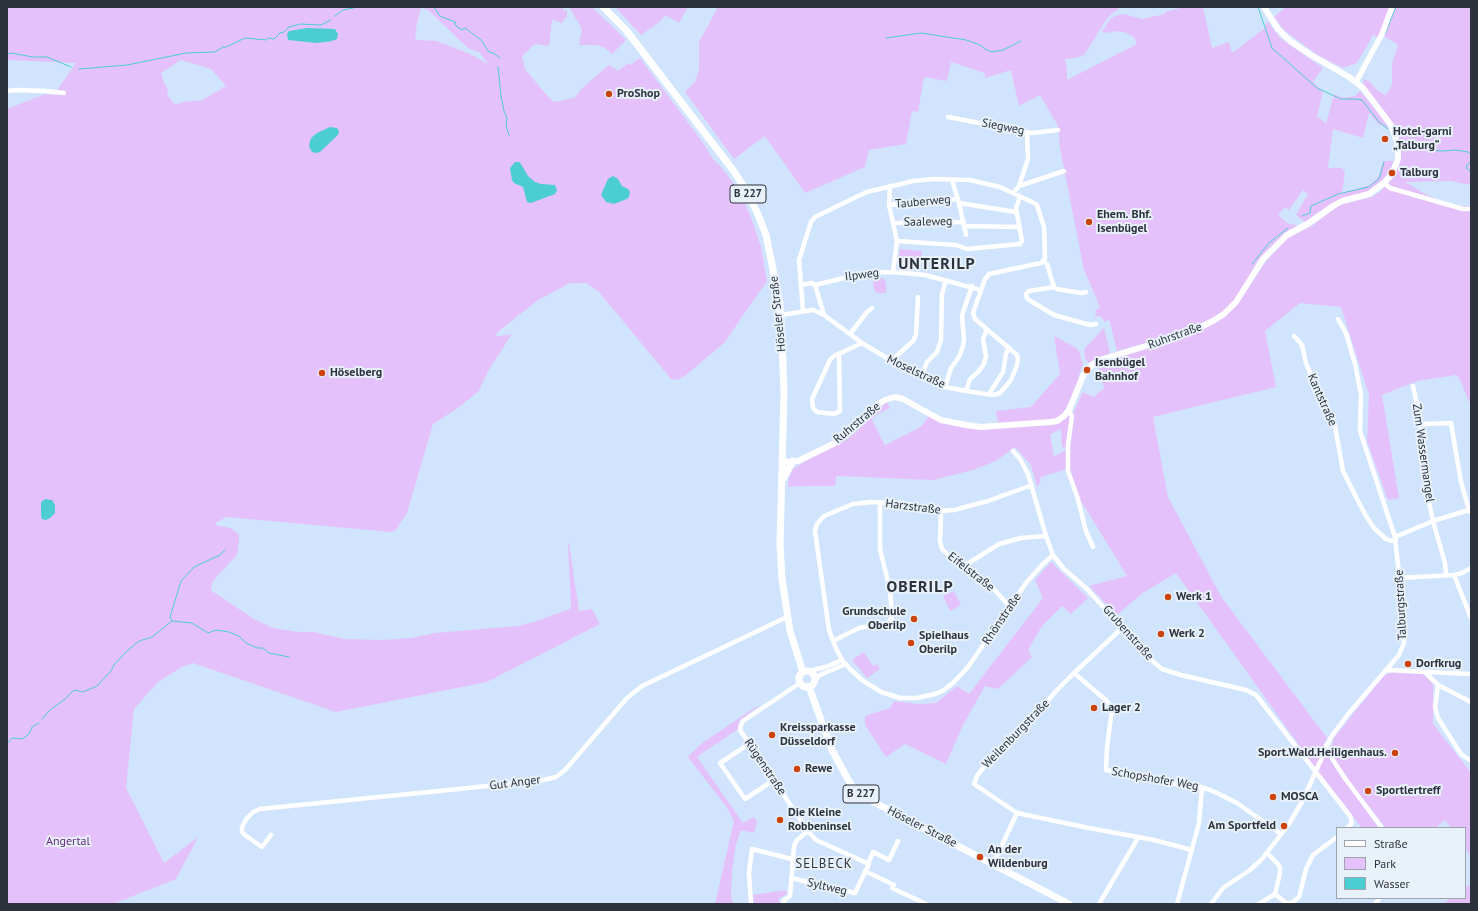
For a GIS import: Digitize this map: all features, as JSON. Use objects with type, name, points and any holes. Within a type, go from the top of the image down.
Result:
[{"type":"main road","name":"Höseler Straße","points":[[603,7],[626,30],[639,46],[733,170],[746,190],[766,235],[781,315],[784,392],[780,544],[782,579],[787,617],[795,647],[806,672]]},
{"type":"main road","name":"Ruhrstraße","points":[[783,462],[798,461],[833,444],[844,436],[878,404],[895,397],[903,399],[941,420],[966,425],[981,427],[1057,421],[1069,410],[1083,376],[1093,364],[1103,359],[1186,334],[1213,321],[1224,314],[1236,302],[1263,259],[1287,235],[1309,223],[1332,206],[1342,201],[1369,194],[1384,184],[1392,174],[1398,159],[1398,145],[1391,125],[1363,88],[1356,82],[1290,41],[1278,29],[1264,7]]},
{"type":"main road","points":[[782,481],[793,462]]},
{"type":"main road","points":[[806,672],[813,673],[815,679],[814,683],[809,687],[804,686],[800,682],[800,676],[806,672]]},
{"type":"main road","name":"Höseler Straße","points":[[809,687],[834,755],[850,783],[860,794],[868,800],[1068,904]]},
{"type":"street","points":[[1356,82],[1382,34],[1392,7]]},
{"type":"street","points":[[7,91],[17,90],[64,93]]},
{"type":"street","name":"Siegweg","points":[[948,117],[1032,133],[1058,130]]},
{"type":"street","points":[[1013,193],[1019,186],[1028,159],[1027,132]]},
{"type":"street","points":[[1019,186],[1064,171]]},
{"type":"street","points":[[803,311],[799,260],[815,217],[867,192],[913,181],[933,179],[980,182],[1000,187],[1037,205],[1044,227],[1045,258],[1043,261],[1047,264],[1054,287]]},
{"type":"street","points":[[952,180],[966,235]]},
{"type":"street","points":[[1384,184],[1390,188],[1463,209],[1471,209]]},
{"type":"street","points":[[890,186],[889,205],[897,241],[893,272]]},
{"type":"street","points":[[897,241],[967,248],[1020,244],[1022,241],[1016,208],[1020,197]]},
{"type":"street","name":"Tauberweg","points":[[889,205],[958,201],[1016,212]]},
{"type":"street","name":"Saaleweg","points":[[893,223],[964,224],[1019,227]]},
{"type":"street","name":"Moselstraße","points":[[781,315],[814,310],[824,315],[862,343],[921,377],[945,387],[966,392],[1000,394],[1011,380],[1018,360],[1017,355],[975,319],[973,313],[985,279],[989,274],[1041,263],[1043,261]]},
{"type":"street","name":"Ilpweg","points":[[814,285],[860,274],[893,272],[925,274],[972,286],[981,290]]},
{"type":"street","points":[[921,377],[927,362],[937,352],[942,340],[942,294],[946,280]]},
{"type":"street","points":[[801,285],[812,282],[824,315]]},
{"type":"street","points":[[945,387],[951,368],[959,357],[963,346],[962,315],[972,286]]},
{"type":"street","points":[[1086,292],[1081,293],[1057,289],[1054,287],[1029,291],[1026,294],[1027,298],[1054,315],[1090,325],[1096,324]]},
{"type":"street","points":[[891,361],[914,341],[916,335],[918,296]]},
{"type":"street","points":[[850,334],[867,312],[872,308]]},
{"type":"street","name":"Talburgstraße","points":[[1211,904],[1223,888],[1256,866],[1267,853],[1298,810],[1326,745],[1331,737],[1349,713],[1399,655],[1404,643],[1404,626],[1396,538],[1360,431],[1361,394],[1346,333],[1338,319]]},
{"type":"street","points":[[966,392],[970,379],[984,364],[986,356],[983,339],[987,329]]},
{"type":"street","name":"Kantstraße","points":[[1294,336],[1302,345],[1306,363],[1335,426],[1343,471],[1356,498],[1366,516],[1378,532],[1386,539],[1391,541],[1396,538]]},
{"type":"street","points":[[839,354],[840,411],[834,414],[817,412],[813,408],[812,399],[830,360],[839,354],[862,343]]},
{"type":"street","points":[[989,394],[1005,368],[1006,354],[1009,347]]},
{"type":"street","name":"Zum Wassermangel","points":[[1413,386],[1421,424],[1424,470],[1433,521],[1445,563],[1446,575]]},
{"type":"street","points":[[1069,410],[1072,416],[1068,446],[1068,471],[1077,496],[1086,531],[1093,547]]},
{"type":"street","points":[[1396,538],[1433,521],[1470,512],[1456,458],[1451,423],[1421,424]]},
{"type":"street","name":"Grubenstraße","points":[[1013,451],[1024,466],[1032,485],[1046,536],[1053,555],[1064,569],[1087,589],[1123,627],[1150,659],[1162,669],[1181,675],[1246,690],[1256,695],[1316,770],[1350,816],[1352,823],[1348,827]]},
{"type":"street","name":"Harzstraße","points":[[844,662],[829,630],[815,531],[816,526],[824,516],[835,510],[853,504],[880,502],[902,503],[941,510],[968,507],[1032,485]]},
{"type":"street","points":[[833,641],[859,628],[888,623],[891,620],[892,604],[880,549],[880,502]]},
{"type":"street","name":"Eifelstraße","points":[[941,510],[940,541],[942,549],[952,559],[992,587],[1010,607]]},
{"type":"street","points":[[964,566],[1000,544],[1021,538],[1046,536]]},
{"type":"street","name":"Rhönstraße","points":[[844,662],[862,680],[881,692],[890,695],[916,698],[935,694],[944,690],[968,667],[1031,578],[1053,555]]},
{"type":"street","points":[[1400,578],[1454,575],[1471,568]]},
{"type":"street","points":[[1454,575],[1471,618]]},
{"type":"street","name":"Gut Anger","points":[[271,835],[262,847],[245,836],[242,832],[242,827],[250,815],[260,809],[543,780],[556,776],[565,770],[627,698],[642,686],[787,617]]},
{"type":"street","name":"Weilenburgstraße","points":[[1123,627],[1056,691],[1034,717],[990,758],[977,776],[974,784],[1017,813],[1154,840],[1192,850]]},
{"type":"street","points":[[806,672],[844,662]]},
{"type":"street","points":[[815,679],[844,662]]},
{"type":"street","points":[[1386,670],[1471,674]]},
{"type":"street","name":"Schopshofer Weg","points":[[1074,673],[1108,701],[1112,709],[1106,770],[1182,785],[1202,787],[1229,798],[1281,834]]},
{"type":"street","points":[[1426,673],[1438,685],[1471,702]]},
{"type":"street","name":"Rügenstraße","points":[[800,682],[743,721],[740,725],[740,730],[808,831],[816,840],[868,864]]},
{"type":"street","points":[[1438,685],[1435,707],[1438,718],[1461,754],[1471,761]]},
{"type":"street","points":[[749,744],[720,763],[745,799],[774,780]]},
{"type":"street","points":[[1326,745],[1333,760],[1344,777],[1381,827]]},
{"type":"street","points":[[1177,904],[1199,823],[1202,787]]},
{"type":"street","points":[[993,864],[1017,813]]},
{"type":"street","points":[[785,904],[783,901],[790,896],[794,846],[797,840],[808,831]]},
{"type":"street","points":[[1099,904],[1138,838]]},
{"type":"street","points":[[1275,894],[1286,903],[1292,903],[1296,900],[1299,897],[1303,887],[1306,869],[1313,855],[1336,838]]},
{"type":"street","points":[[868,864],[873,852],[889,860],[898,841]]},
{"type":"street","points":[[751,904],[749,873],[752,849],[792,859]]},
{"type":"street","points":[[1259,904],[1275,894],[1280,873],[1278,864],[1267,853]]},
{"type":"street","name":"Syltweg","points":[[791,878],[855,893],[868,864]]},
{"type":"street","points":[[865,871],[894,885],[892,888],[926,904]]},
{"type":"green space","name":"Angertal","points":[[7,7],[563,7],[564,11],[567,10],[567,17],[564,19],[563,23],[552,20],[549,46],[535,44],[522,56],[525,69],[554,102],[574,98],[581,89],[609,65],[618,71],[628,63],[630,65],[640,58],[701,140],[713,159],[723,169],[739,191],[751,217],[761,247],[767,281],[724,343],[678,380],[671,379],[598,291],[586,283],[570,283],[538,300],[500,330],[494,337],[512,334],[488,371],[479,391],[458,408],[433,424],[407,513],[395,531],[391,532],[227,517],[217,522],[215,525],[230,528],[239,534],[239,540],[237,555],[213,581],[211,587],[212,591],[254,619],[273,628],[299,632],[313,632],[344,639],[383,640],[411,638],[435,633],[518,626],[534,622],[570,609],[569,543],[579,611],[592,609],[600,624],[487,682],[336,712],[193,663],[182,667],[158,682],[134,709],[126,788],[164,863],[198,837],[176,879],[113,904],[7,904],[7,109],[45,94],[54,95],[76,63],[7,60]],"holes":[[[421,8],[427,9],[468,48],[480,53],[488,64],[470,54],[437,41],[415,40]],[[181,60],[211,69],[226,86],[202,100],[183,102],[175,105],[167,95],[168,90],[161,73]]]},
{"type":"green space","points":[[569,7],[592,7],[626,40],[612,54],[605,48],[597,45],[579,45],[582,29]]},
{"type":"green space","points":[[615,7],[688,7],[679,23],[665,15],[661,21],[641,35]]},
{"type":"green space","points":[[718,7],[1117,7],[1118,10],[1108,17],[1084,55],[1065,59],[1067,80],[1137,44],[1134,37],[1124,32],[1102,32],[1110,19],[1115,16],[1123,14],[1142,19],[1165,14],[1165,12],[1184,7],[1203,7],[1212,48],[1229,42],[1232,53],[1264,29],[1267,21],[1280,38],[1323,68],[1313,82],[1323,91],[1317,116],[1326,124],[1334,94],[1344,98],[1355,96],[1360,91],[1380,115],[1392,134],[1385,126],[1378,124],[1369,113],[1363,138],[1333,129],[1328,168],[1342,168],[1345,172],[1342,193],[1370,185],[1379,176],[1383,161],[1394,161],[1389,172],[1381,182],[1368,191],[1332,203],[1305,222],[1296,215],[1308,194],[1303,190],[1289,210],[1285,207],[1278,215],[1287,223],[1299,226],[1286,233],[1257,262],[1234,301],[1220,314],[1185,332],[1117,351],[1109,319],[1105,322],[1100,316],[1095,316],[1096,310],[1100,307],[1084,270],[1060,148],[1058,126],[1040,95],[1019,106],[1011,70],[985,78],[985,73],[951,62],[947,81],[924,77],[918,112],[912,111],[906,144],[869,150],[865,167],[805,193],[765,136],[734,159],[685,92],[695,82],[699,70],[699,42]]},
{"type":"green space","points":[[1283,7],[1471,7],[1471,185],[1450,181],[1405,182],[1425,194],[1454,206],[1471,206],[1471,406],[1459,378],[1456,375],[1417,381],[1382,395],[1399,498],[1388,500],[1367,441],[1369,395],[1341,307],[1300,303],[1265,331],[1276,387],[1153,417],[1168,497],[1222,598],[1327,738],[1324,743],[1324,749],[1378,827],[1361,827],[1314,766],[1176,573],[1141,594],[1117,615],[1089,586],[1127,576],[1067,478],[1072,431],[1069,448],[1062,447],[1061,429],[1050,434],[1054,457],[1066,450],[1067,469],[1041,477],[1039,485],[1037,486],[1031,465],[1015,447],[996,461],[973,470],[933,480],[836,476],[835,486],[788,487],[789,478],[793,469],[812,457],[844,441],[855,433],[887,402],[890,408],[876,415],[872,420],[885,445],[921,427],[930,414],[981,427],[999,429],[996,411],[1031,407],[1060,374],[1054,336],[1078,349],[1083,364],[1072,398],[1065,409],[1074,412],[1083,392],[1094,397],[1104,388],[1098,364],[1186,336],[1241,299],[1267,260],[1288,238],[1312,226],[1343,204],[1372,197],[1380,192],[1389,182],[1401,148],[1400,141],[1393,124],[1363,87],[1364,79],[1369,81],[1378,91],[1386,95],[1392,85],[1392,64],[1398,45],[1384,36],[1376,37],[1373,35],[1357,63],[1343,68],[1316,54],[1284,30],[1274,17],[1284,9]]},
{"type":"green space","points":[[900,249],[922,251],[920,266],[898,263]]},
{"type":"green space","points":[[883,278],[886,283],[886,293],[877,293],[874,289],[874,279]]},
{"type":"green space","points":[[1104,328],[1110,353],[1090,363],[1086,360],[1084,354],[1085,348]]},
{"type":"green space","points":[[1051,562],[1088,598],[1071,614],[1062,606],[1042,626],[1028,650],[1032,657],[998,689],[985,686],[963,725],[946,764],[905,744],[886,757],[865,725],[865,716],[890,708],[894,701],[918,704],[936,703],[957,686],[969,694],[1043,598],[1035,580]]},
{"type":"green space","points":[[954,591],[961,605],[950,611],[943,596]]},
{"type":"green space","points":[[864,652],[873,666],[877,664],[880,669],[867,678],[852,660]]},
{"type":"green space","name":"Sport.Wald.Heiligenhaus.","points":[[1393,672],[1423,674],[1433,684],[1433,724],[1471,773],[1471,857],[1466,850],[1466,827],[1450,827],[1445,820],[1436,827],[1385,827],[1355,789],[1334,758],[1332,748],[1333,739],[1385,675]]},
{"type":"green space","points":[[759,706],[739,721],[738,729],[697,757],[743,823],[754,817],[757,822],[754,833],[741,830],[736,844],[732,871],[731,896],[733,904],[715,904],[734,821],[728,809],[688,757],[701,744]]},
{"type":"green space","points":[[1471,884],[1471,904],[1442,904],[1450,899],[1466,899],[1466,887]]},
{"type":"green space","points":[[786,890],[787,894],[778,899],[781,904],[754,904],[753,895]]},
{"type":"water","points":[[307,28],[335,29],[338,34],[337,39],[317,43],[288,40],[287,34],[289,31]]},
{"type":"water","points":[[330,127],[337,128],[339,131],[338,135],[320,152],[312,152],[309,146],[311,138],[317,133]]},
{"type":"water","points":[[515,162],[519,162],[521,164],[528,176],[535,182],[555,185],[557,190],[555,194],[531,203],[527,202],[523,187],[514,183],[512,180],[510,168]]},
{"type":"water","points":[[613,176],[618,179],[622,186],[630,192],[627,199],[614,204],[606,202],[601,195],[608,179]]},
{"type":"water","points":[[45,499],[52,500],[55,505],[55,513],[46,520],[42,519],[41,516],[41,502]]},
{"type":"waterway","points":[[335,16],[343,10],[358,7]]},
{"type":"waterway","points":[[434,7],[440,16],[455,22],[456,26],[462,30],[465,28],[481,40],[489,52],[500,58]]},
{"type":"waterway","points":[[1258,7],[1272,48],[1317,88],[1341,99],[1362,100],[1379,122],[1388,129]]},
{"type":"waterway","points":[[1385,34],[1396,7]]},
{"type":"waterway","points":[[79,69],[127,65],[186,53],[215,52],[245,38],[266,40],[268,38],[274,39],[289,27],[300,24],[321,25],[331,20]]},
{"type":"waterway","points":[[886,38],[921,33],[966,40],[980,45],[992,52],[1003,50],[1021,41]]},
{"type":"waterway","points":[[7,54],[11,53],[33,57],[47,57],[71,67]]},
{"type":"waterway","points":[[498,67],[501,96],[507,118],[506,126],[509,135]]},
{"type":"waterway","points":[[1404,144],[1406,146],[1427,150],[1456,150],[1468,152],[1471,155]]},
{"type":"waterway","points":[[1471,159],[1466,168],[1471,172]]},
{"type":"waterway","points":[[1302,216],[1310,213],[1311,206],[1338,194],[1368,187],[1379,179],[1384,162]]},
{"type":"waterway","points":[[1252,264],[1269,243],[1288,228]]},
{"type":"waterway","points":[[172,621],[170,617],[181,581],[194,567],[220,555],[225,550]]},
{"type":"waterway","points":[[42,719],[50,710],[74,690],[83,692],[97,686],[125,653],[139,641],[152,637],[172,621],[192,623],[208,633],[216,630],[229,632],[239,636],[246,643],[257,648],[263,648],[269,653],[289,657]]},
{"type":"waterway","points":[[7,744],[12,738],[22,739],[29,734],[32,727],[39,723]]},
{"type":"place","name":"ProShop","points":[[609,94]]},
{"type":"place","name":"Hotel-garni „Talburg“","points":[[1385,139]]},
{"type":"place","name":"Talburg","points":[[1392,173]]},
{"type":"place","name":"Ehem. Bhf. Isenbügel","points":[[1089,222]]},
{"type":"place","name":"Isenbügel Bahnhof","points":[[1087,370]]},
{"type":"place","name":"Höselberg","points":[[322,373]]},
{"type":"place","name":"Werk 1","points":[[1168,597]]},
{"type":"place","name":"Grundschule Oberilp","points":[[914,619]]},
{"type":"place","name":"Werk 2","points":[[1161,634]]},
{"type":"place","name":"Spielhaus Oberilp","points":[[911,643]]},
{"type":"place","name":"Dorfkrug","points":[[1408,664]]},
{"type":"place","name":"Lager 2","points":[[1094,708]]},
{"type":"place","name":"Kreissparkasse Düsseldorf","points":[[772,735]]},
{"type":"place","name":"Sport.Wald.Heiligenhaus.","points":[[1395,753]]},
{"type":"place","name":"Rewe","points":[[797,769]]},
{"type":"place","name":"Sportlertreff","points":[[1368,791]]},
{"type":"place","name":"MOSCA","points":[[1273,797]]},
{"type":"place","name":"Die Kleine Robbeninsel","points":[[780,820]]},
{"type":"place","name":"Am Sportfeld","points":[[1284,826]]},
{"type":"place","name":"An der Wildenburg","points":[[980,857]]},
{"type":"district","name":"UNTERILP","points":[[937,264]]},
{"type":"district","name":"OBERILP","points":[[920,587]]},
{"type":"district","name":"SELBECK","points":[[824,864]]}]
